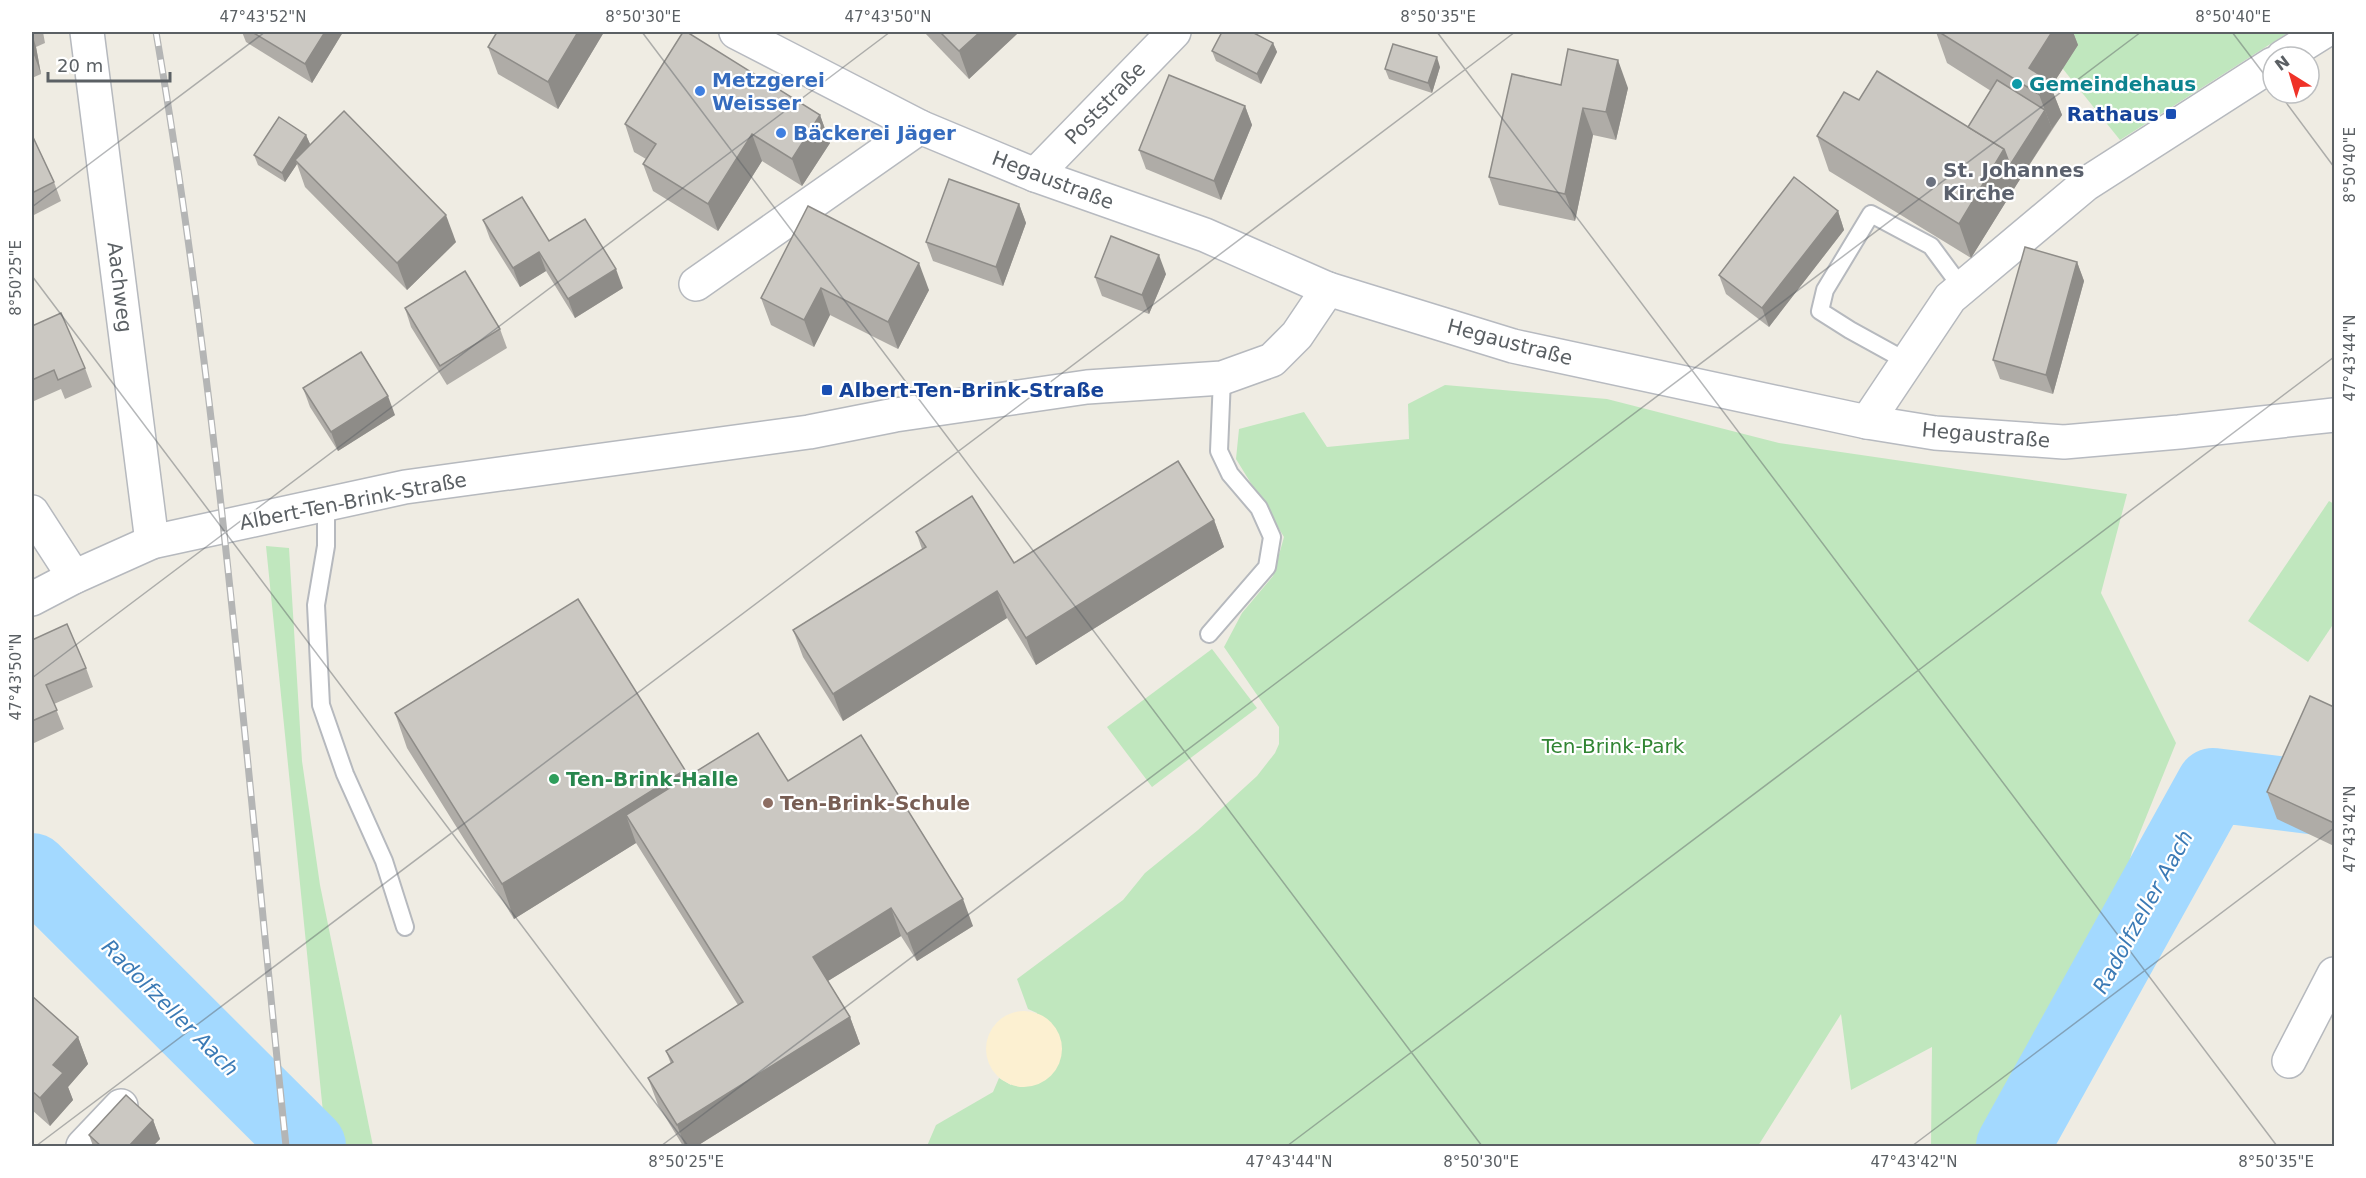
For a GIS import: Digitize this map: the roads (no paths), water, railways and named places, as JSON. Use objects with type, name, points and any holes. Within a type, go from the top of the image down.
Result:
[{"type":"street","name":"Aachweg","points":[[87,32],[152,542]]},
{"type":"street","name":"Hegaustraße","points":[[736,32],[920,127],[1035,175],[1205,236],[1329,290],[1513,346],[1867,422],[1935,433],[2064,442],[2334,415]]},
{"type":"street","name":"Poststraße","points":[[1035,175],[1174,32]]},
{"type":"street","points":[[2300,45],[2319,32]]},
{"type":"street","points":[[1867,422],[1950,297],[2086,184],[2261,72]]},
{"type":"street","points":[[696,284],[920,127]]},
{"type":"street","name":"Albert-Ten-Brink-Straße","points":[[32,599],[74,577],[152,542],[405,487],[768,438],[895,415],[1087,387],[1222,378],[1272,360],[1298,335],[1329,290]]},
{"type":"street","points":[[32,512],[74,577]]},
{"type":"street","points":[[2289,1061],[2334,974]]},
{"type":"street","points":[[83,1146],[121,1106]]},
{"type":"lane","points":[[1908,362],[1820,311],[1825,290],[1871,214],[1931,246],[1962,288]]},
{"type":"lane","points":[[1209,634],[1267,567],[1272,537],[1259,508],[1230,474],[1219,451],[1222,378]]},
{"type":"lane","points":[[326,503],[326,546],[316,604],[321,705],[345,774],[384,861],[405,927]]},
{"type":"waterway","name":"Radolfzeller Aach","points":[[2013,1146],[2213,785],[2334,800]]},
{"type":"waterway","name":"Radolfzeller Aach","points":[[32,870],[309,1146]]},
{"type":"railway","points":[[156,32],[178,170],[215,448],[286,1146]]},
{"type":"place","name":"Gemeindehaus","points":[[2017,84]]},
{"type":"place","name":"Metzgerei Weisser","points":[[700,91]]},
{"type":"place","name":"Rathaus","points":[[2171,114]]},
{"type":"place","name":"Bäckerei Jäger","points":[[781,133]]},
{"type":"place","name":"St. Johannes Kirche","points":[[1931,182]]},
{"type":"place","name":"Albert-Ten-Brink-Straße","points":[[827,390]]},
{"type":"place","name":"Ten-Brink-Halle","points":[[554,779]]},
{"type":"place","name":"Ten-Brink-Schule","points":[[768,803]]},
{"type":"park label","name":"Ten-Brink-Park","points":[[1613,746]]}]
